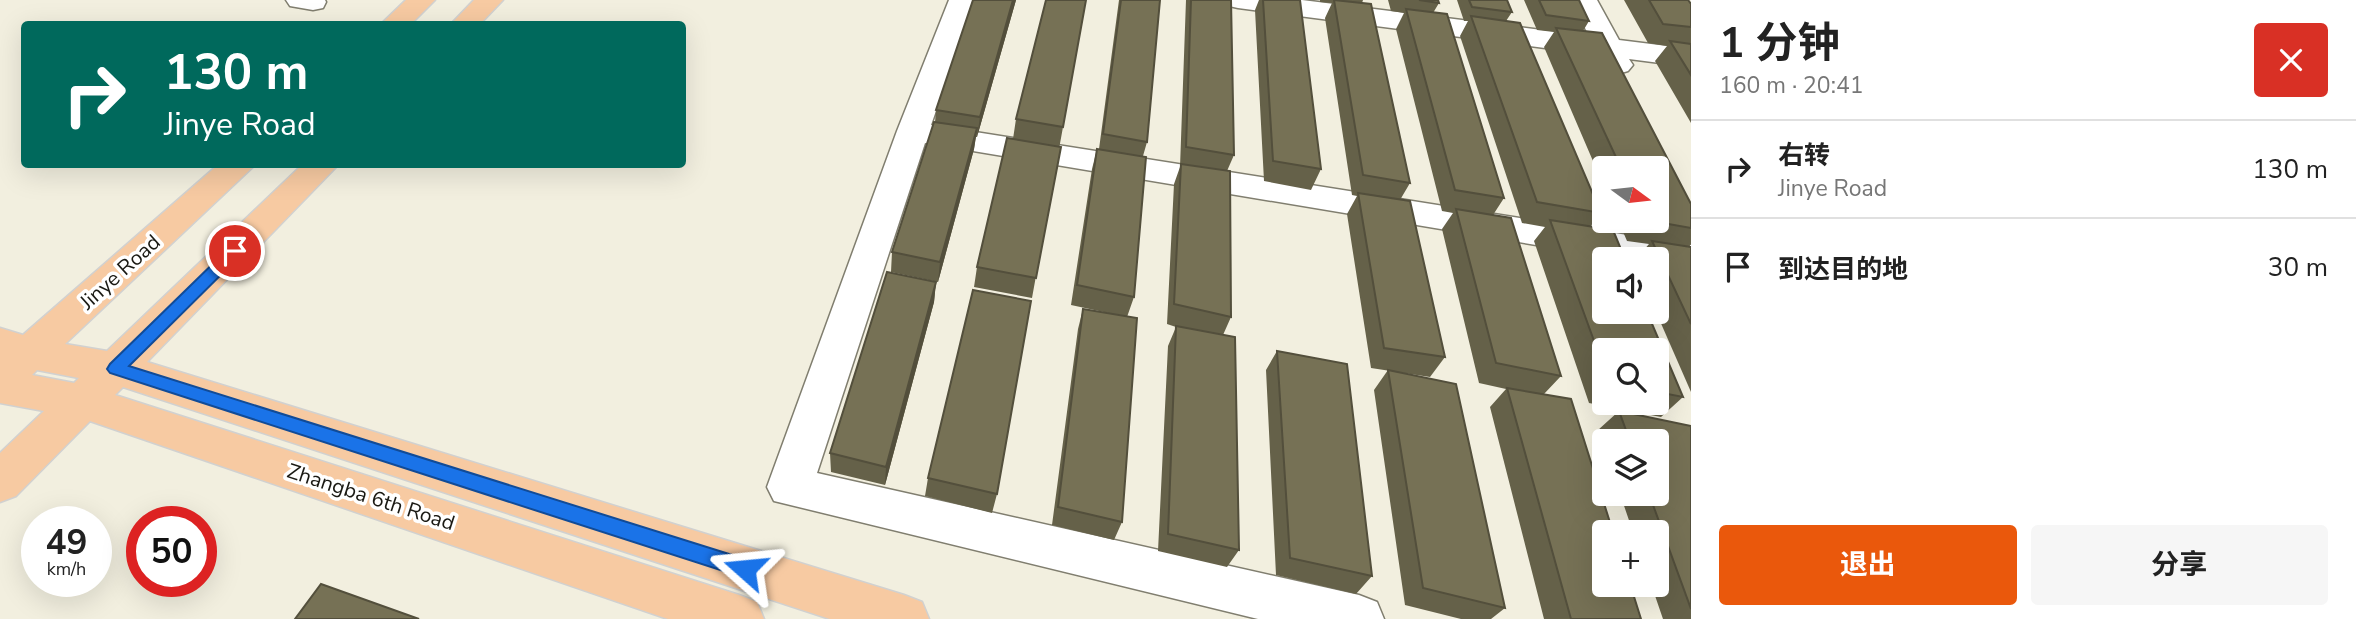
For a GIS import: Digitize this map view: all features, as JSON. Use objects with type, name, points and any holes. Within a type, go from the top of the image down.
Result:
[{"type":"main road","points":[[398,21],[422,0]]},
{"type":"main road","points":[[469,21],[490,0]]},
{"type":"main road","name":"Jinye Road","points":[[10,358],[235,168]]},
{"type":"main road","points":[[0,482],[319,168]]},
{"type":"main road","points":[[10,358],[116,369],[904,619]]},
{"type":"main road","name":"Zhangba 6th Road","points":[[0,386],[82,401],[739,619]]},
{"type":"street","points":[[962,0],[913,131],[790,487],[1359,619]]},
{"type":"street","points":[[1238,0],[1691,58]]},
{"type":"street","points":[[1584,0],[1628,85]]},
{"type":"street","points":[[913,131],[1691,258]]},
{"type":"building","points":[[973,0],[1013,0],[980,117],[936,110]]},
{"type":"building","points":[[1046,0],[1086,0],[1063,127],[1016,119]]},
{"type":"building","points":[[1121,0],[1160,0],[1147,142],[1103,134]]},
{"type":"building","points":[[1191,0],[1231,0],[1234,155],[1186,147]]},
{"type":"building","points":[[1263,0],[1300,0],[1321,169],[1273,161]]},
{"type":"building","points":[[1334,0],[1371,4],[1410,183],[1363,175]]},
{"type":"building","points":[[1469,0],[1507,0],[1512,12],[1472,7]]},
{"type":"building","points":[[1539,0],[1579,0],[1589,21],[1546,15]]},
{"type":"building","points":[[1649,0],[1688,0],[1691,4],[1691,27],[1663,24]]},
{"type":"building","points":[[1406,9],[1447,14],[1504,198],[1455,190]]},
{"type":"building","points":[[1471,16],[1520,23],[1592,192],[1592,211],[1537,202]]},
{"type":"building","points":[[1556,28],[1602,33],[1666,156],[1615,156]]},
{"type":"building","points":[[1670,41],[1691,44],[1691,75]]},
{"type":"building","points":[[934,122],[977,128],[940,262],[892,252]]},
{"type":"building","points":[[1007,138],[1061,147],[1036,278],[977,267]]},
{"type":"building","points":[[1097,149],[1146,157],[1134,297],[1077,285]]},
{"type":"building","points":[[1181,164],[1230,171],[1231,317],[1174,304]]},
{"type":"building","points":[[1670,164],[1691,204],[1691,228],[1670,224]]},
{"type":"building","points":[[1358,193],[1410,201],[1445,357],[1384,348]]},
{"type":"building","points":[[1456,209],[1511,218],[1561,376],[1496,363]]},
{"type":"building","points":[[1550,220],[1592,227],[1592,233],[1614,233],[1620,247],[1592,247],[1592,324],[1652,324],[1658,338],[1593,338]]},
{"type":"building","points":[[1652,241],[1691,247],[1691,324],[1669,277],[1669,247],[1655,247]]},
{"type":"building","points":[[887,272],[936,282],[886,467],[830,453]]},
{"type":"building","points":[[973,290],[1031,301],[997,494],[928,478]]},
{"type":"building","points":[[1083,309],[1137,318],[1122,522],[1058,507]]},
{"type":"building","points":[[1176,326],[1235,337],[1239,550],[1168,534]]},
{"type":"building","points":[[1277,351],[1347,364],[1372,576],[1290,558]]},
{"type":"building","points":[[1669,364],[1683,397],[1669,394]]},
{"type":"building","points":[[1388,370],[1456,384],[1505,608],[1423,588]]},
{"type":"building","points":[[1507,388],[1571,399],[1592,466],[1592,506],[1605,506],[1609,520],[1592,520],[1592,597],[1634,597],[1641,619],[1571,619]]},
{"type":"building","points":[[1620,415],[1638,415],[1691,426],[1691,609],[1669,549],[1669,520],[1658,520],[1653,506],[1669,506],[1669,429],[1626,429]]},
{"type":"building","points":[[321,584],[419,619],[295,619]]},
{"type":"route","points":[[235,251],[116,369],[745,569]]}]
